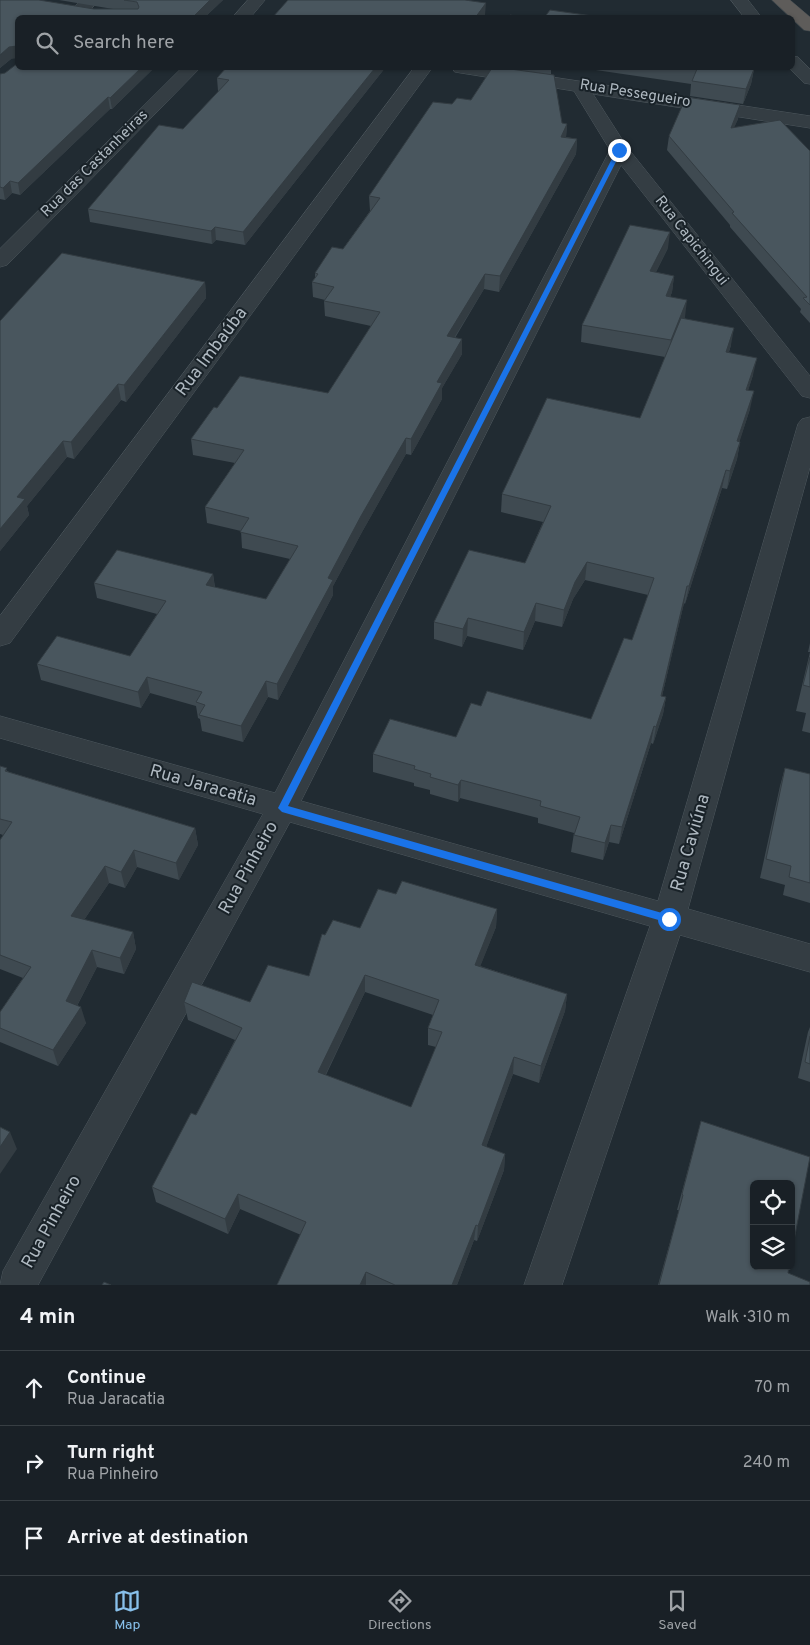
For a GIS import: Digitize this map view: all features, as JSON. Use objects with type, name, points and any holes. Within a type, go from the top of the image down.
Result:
[{"type":"highway","points":[[780,0],[810,26]]},
{"type":"street","points":[[243,15],[257,0]]},
{"type":"street","points":[[739,0],[752,15]]},
{"type":"street","points":[[76,8],[106,14]]},
{"type":"street","points":[[795,64],[810,80]]},
{"type":"street","name":"Rua das Castanheiras","points":[[0,261],[189,70]]},
{"type":"street","name":"Rua Imbaúba","points":[[0,636],[422,70]]},
{"type":"street","name":"Rua Pessegueiro","points":[[474,70],[810,122]]},
{"type":"street","name":"Rua Capichingui","points":[[578,85],[619,150],[810,391]]},
{"type":"street","name":"Rua Pinheiro","points":[[17,1285],[282,808],[619,150]]},
{"type":"street","points":[[0,232],[42,218]]},
{"type":"street","name":"Rua Caviúna","points":[[543,1285],[669,919],[810,424]]},
{"type":"street","name":"Rua Jaracatia","points":[[0,727],[810,958]]},
{"type":"building","points":[[0,0],[39,0],[94,9],[138,9],[137,2],[124,0],[210,0],[195,15],[15,15],[15,46],[9,47],[0,55]]},
{"type":"building","points":[[288,0],[465,0],[486,3],[477,15],[275,15]]},
{"type":"building","points":[[550,10],[586,15],[546,15]]},
{"type":"building","points":[[15,65],[15,70],[139,70],[18,183],[10,181],[3,188],[0,187],[0,74],[5,73]]},
{"type":"building","points":[[224,70],[373,70],[243,232],[215,227],[211,231],[88,209],[159,125],[183,129],[229,80],[217,78]]},
{"type":"building","points":[[491,70],[518,70],[554,75],[562,123],[567,124],[561,137],[577,139],[500,276],[485,274],[447,336],[462,339],[437,382],[442,383],[411,439],[406,438],[361,516],[328,578],[333,580],[277,684],[266,681],[241,726],[199,715],[205,705],[196,702],[202,692],[147,677],[138,692],[37,664],[57,636],[130,656],[166,601],[94,583],[117,550],[213,574],[206,585],[266,599],[298,546],[240,532],[249,518],[205,507],[244,450],[191,439],[240,376],[328,393],[380,312],[324,301],[334,287],[312,282],[318,274],[315,273],[332,247],[343,249],[380,198],[369,196],[433,102],[452,104],[457,98],[471,100]]},
{"type":"building","points":[[697,70],[754,70],[746,89],[692,81]]},
{"type":"building","points":[[686,97],[740,105],[731,128],[780,120],[810,151],[810,305],[803,298],[807,297],[732,213],[734,212],[669,136]]},
{"type":"building","points":[[630,225],[670,232],[650,271],[674,276],[666,296],[687,300],[671,340],[582,325]]},
{"type":"building","points":[[62,253],[205,282],[124,385],[118,384],[71,442],[63,441],[17,497],[25,499],[0,529],[0,321]]},
{"type":"building","points":[[681,318],[734,328],[726,352],[757,358],[746,390],[754,391],[737,441],[740,442],[730,471],[726,470],[689,586],[687,586],[661,696],[666,697],[656,727],[654,726],[622,827],[611,825],[605,843],[574,835],[580,817],[540,806],[541,801],[461,780],[458,785],[430,777],[431,774],[414,769],[415,766],[373,754],[390,719],[456,737],[471,703],[481,706],[487,691],[591,719],[624,638],[632,640],[654,578],[587,562],[575,582],[564,610],[536,603],[524,632],[468,618],[463,629],[434,622],[469,550],[525,563],[551,506],[502,494],[547,398],[640,418]]},
{"type":"building","points":[[810,657],[810,687],[803,685]]},
{"type":"building","points":[[0,766],[7,768],[5,771],[195,828],[176,863],[134,850],[121,872],[105,866],[71,916],[133,932],[120,958],[92,950],[66,1001],[81,1007],[53,1050],[0,1028],[0,1012],[31,967],[0,955],[0,840],[12,822],[0,819]]},
{"type":"building","points":[[785,768],[810,774],[810,883],[789,877],[791,866],[766,859]]},
{"type":"building","points":[[402,881],[497,909],[475,965],[567,994],[541,1066],[514,1057],[482,1145],[505,1154],[478,1226],[476,1225],[452,1285],[395,1285],[366,1272],[360,1285],[277,1285],[306,1222],[238,1194],[225,1219],[152,1187],[191,1113],[196,1115],[242,1028],[184,1002],[192,982],[250,1002],[268,965],[309,976],[322,934],[325,935],[333,920],[360,928],[378,889],[396,894]],"holes":[[[365,975],[439,1000],[428,1028],[442,1032],[411,1107],[318,1072]]]},
{"type":"building","points":[[810,1036],[810,1064],[805,1062]]},
{"type":"building","points":[[701,1121],[810,1157],[795,1235],[795,1180],[750,1180],[750,1270],[788,1270],[788,1273],[810,1282],[810,1285],[659,1285]]},
{"type":"building","points":[[0,1127],[10,1132],[0,1147]]},
{"type":"route","points":[[619,150],[282,808],[669,919]]}]
